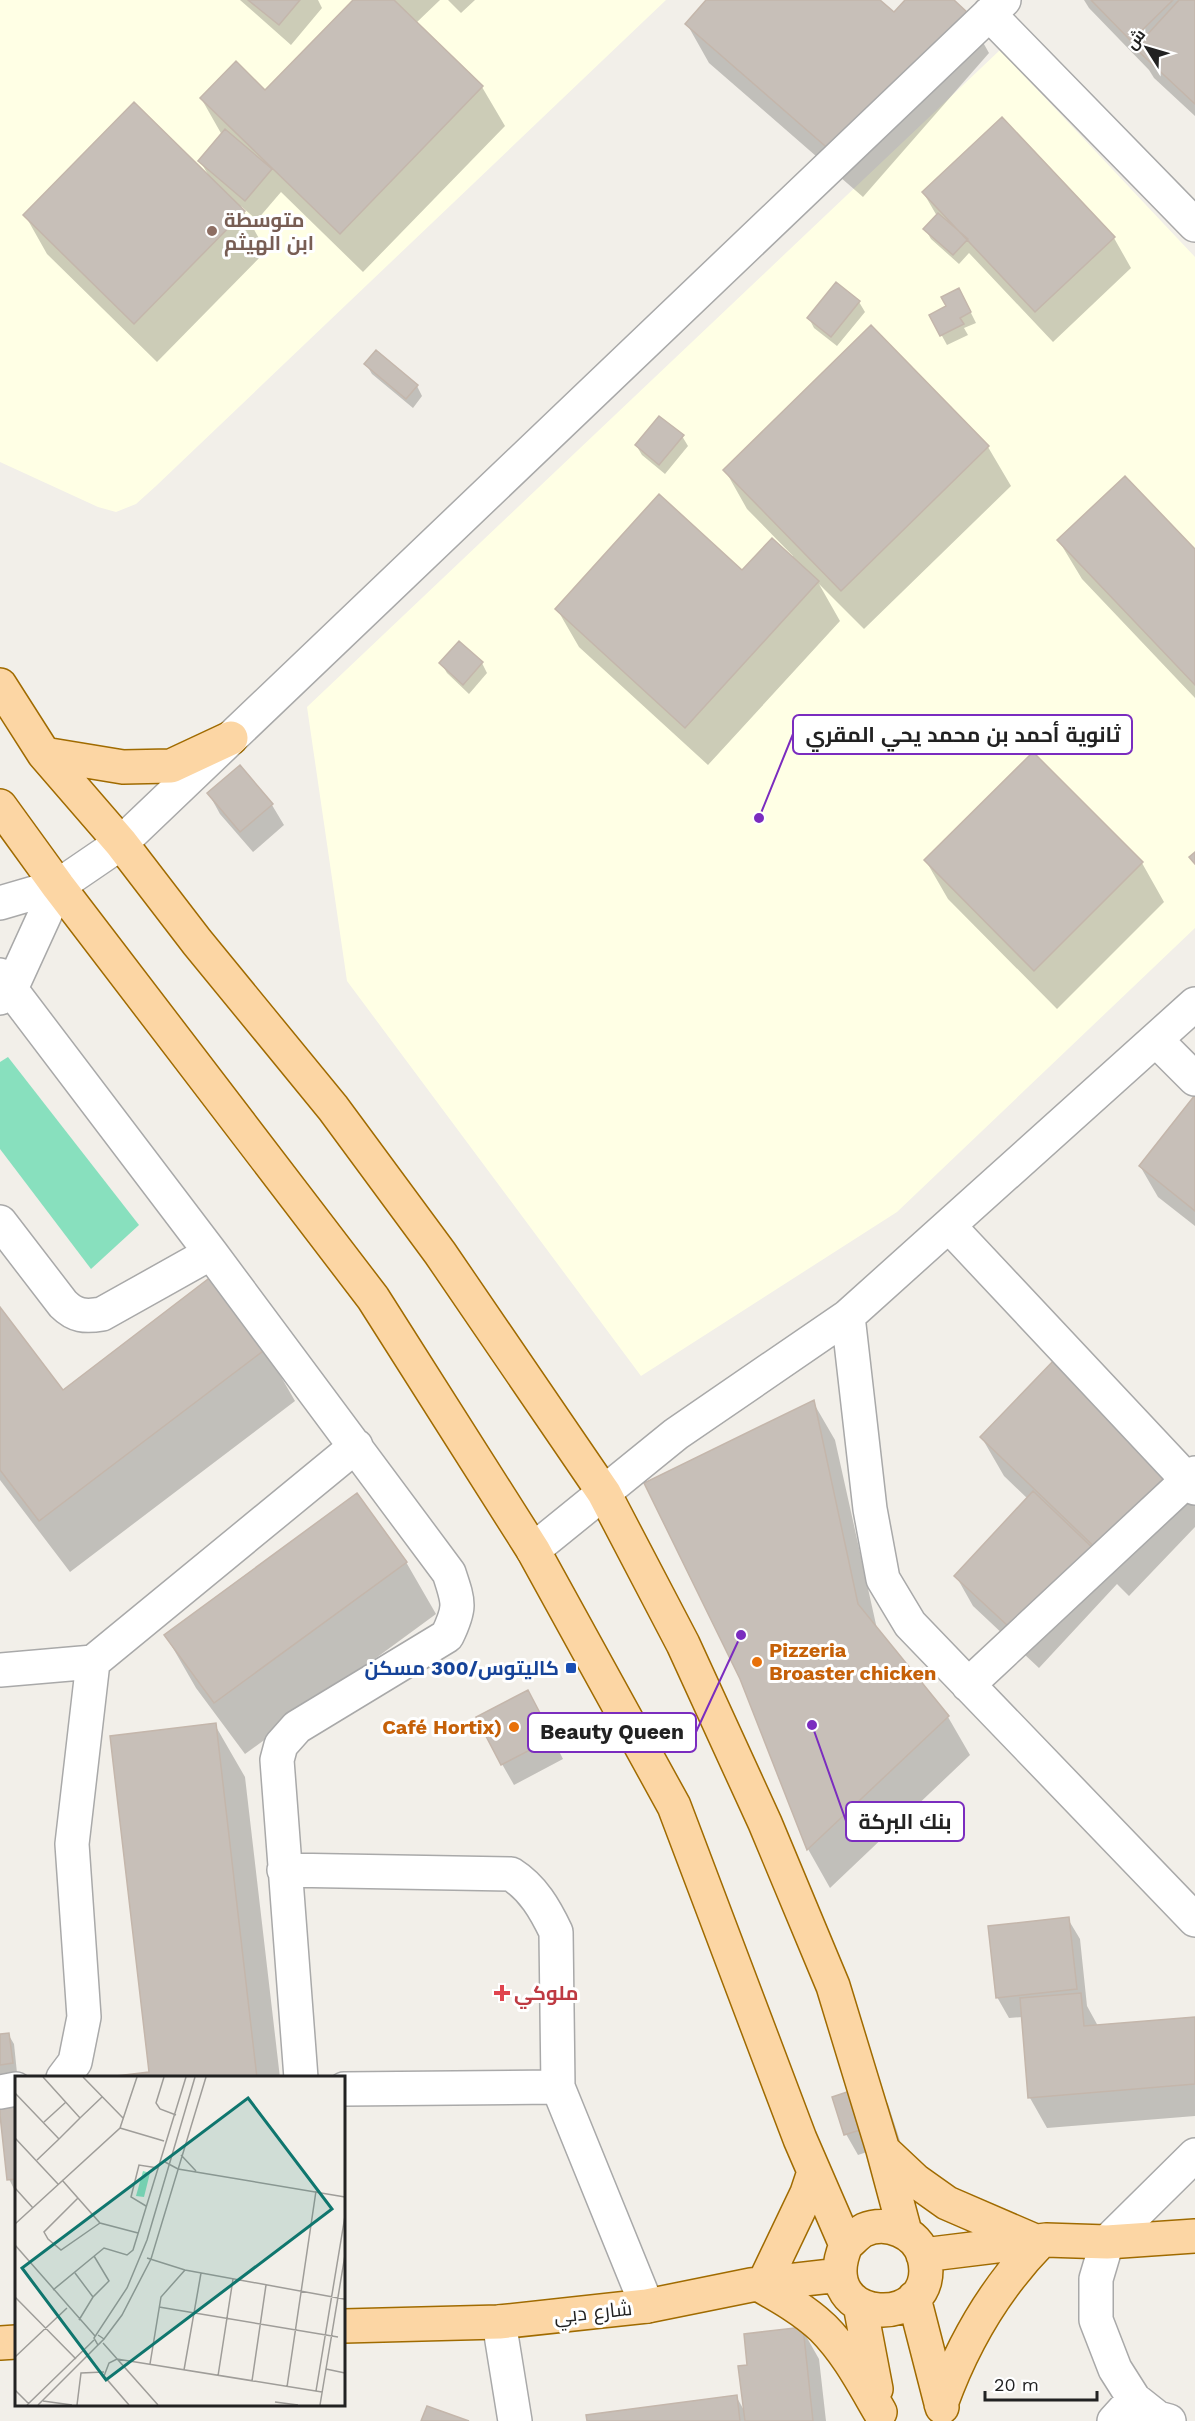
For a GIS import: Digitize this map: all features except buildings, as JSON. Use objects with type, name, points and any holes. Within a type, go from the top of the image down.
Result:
[{"type":"main road","points":[[0,685],[44,754],[121,843],[197,942],[333,1108],[440,1253],[604,1493],[683,1644],[765,1823],[833,1986],[883,2150],[925,2270],[922,2285],[914,2298],[902,2307],[888,2311],[873,2310],[860,2305],[847,2292],[843,2260],[814,2172],[674,1806],[534,1550],[373,1298],[58,886],[0,806]]},
{"type":"main road","points":[[44,754],[123,767],[171,766],[231,738]]},
{"type":"main road","points":[[883,2150],[916,2181],[947,2203],[1038,2241]]},
{"type":"main road","points":[[814,2172],[807,2193],[761,2284],[792,2303],[823,2329],[849,2359],[881,2417]]},
{"type":"main road","points":[[843,2260],[862,2231],[876,2226],[891,2227],[914,2244],[1107,2242],[1195,2236]]},
{"type":"main road","points":[[942,2412],[955,2366],[990,2304],[1038,2241]]},
{"type":"main road","name":"شارع دبي","points":[[345,2326],[499,2322],[647,2306],[761,2284],[843,2260]]},
{"type":"main road","points":[[914,2298],[942,2412]]},
{"type":"main road","points":[[860,2305],[881,2417]]},
{"type":"main road","points":[[0,2343],[15,2342]]},
{"type":"street","points":[[0,903],[58,886],[121,843],[996,7],[1195,225]]},
{"type":"street","points":[[58,886],[3,988],[211,1253],[356,1446],[449,1573],[456,1594],[458,1614],[447,1636],[297,1726],[281,1745],[277,1760],[301,2076]]},
{"type":"street","points":[[534,1550],[676,1434],[848,1316],[1195,1004]]},
{"type":"street","points":[[1156,1040],[1195,1079]]},
{"type":"street","points":[[0,1222],[63,1304],[72,1313],[89,1317],[102,1314],[211,1253]]},
{"type":"street","points":[[949,1226],[1192,1480],[968,1685]]},
{"type":"street","points":[[848,1316],[870,1509],[882,1579],[910,1624],[1195,1920]]},
{"type":"street","points":[[0,1670],[93,1662],[356,1446]]},
{"type":"street","points":[[64,2076],[75,2062],[84,2018],[72,1844],[93,1662]]},
{"type":"street","points":[[284,1870],[511,1874],[522,1881],[546,1911],[556,1932],[558,2087],[647,2306]]},
{"type":"street","points":[[345,2089],[558,2087]]},
{"type":"street","points":[[0,2092],[15,2090]]},
{"type":"street","points":[[1169,2421],[1124,2410],[1115,2369],[1096,2320],[1096,2279],[1107,2242],[1195,2155]]},
{"type":"street","points":[[499,2322],[514,2421]]},
{"type":"shaded area","name":"متوسطة ابن الهيثم","points":[[0,0],[666,0],[156,486],[136,504],[116,512],[98,507],[0,462]]},
{"type":"shaded area","points":[[1000,50],[1195,257],[1195,928],[897,1212],[641,1376],[347,981],[307,707]]},
{"type":"green space","points":[[8,1057],[139,1225],[91,1269],[0,1149],[0,1062]]},
{"type":"place","name":"متوسطة ابن الهيثم","points":[[212,231]]},
{"type":"place","name":"ثانوية أحمد بن محمد يحي المقري","points":[[759,818]]},
{"type":"place","name":"Beauty Queen","points":[[741,1635]]},
{"type":"place","name":"Pizzeria Broaster chicken","points":[[757,1662]]},
{"type":"place","name":"كاليتوس/300 مسكن","points":[[571,1668]]},
{"type":"place","name":"بنك البركة","points":[[812,1725]]},
{"type":"place","name":"Café Hortix)","points":[[514,1727]]},
{"type":"place","name":"ملوكي","points":[[502,1993]]}]
